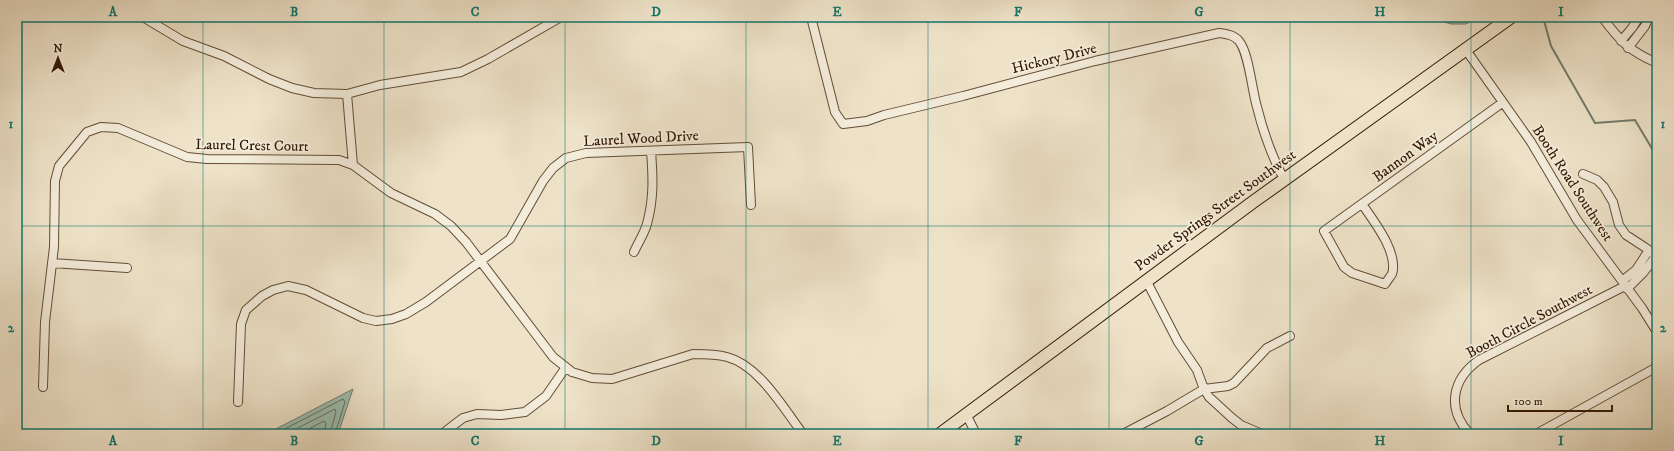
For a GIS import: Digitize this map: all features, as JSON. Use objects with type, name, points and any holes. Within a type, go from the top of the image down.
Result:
[{"type":"main road","name":"Powder Springs Street Southwest","points":[[940,434],[1284,179],[1511,17]]},
{"type":"street","points":[[143,17],[183,41],[224,56],[269,79],[292,88],[314,93],[346,94],[380,85],[461,72],[488,59],[561,17]]},
{"type":"street","name":"Hickory Drive","points":[[811,17],[835,112],[843,124],[867,121],[884,115],[1095,61],[1219,33],[1229,34],[1239,42],[1248,62],[1257,107],[1277,167],[1284,179]]},
{"type":"street","points":[[1602,17],[1628,48],[1642,57],[1657,63]]},
{"type":"street","points":[[1621,41],[1639,17]]},
{"type":"street","points":[[1628,48],[1645,26],[1649,17]]},
{"type":"street","name":"Booth Road Southwest","points":[[1466,50],[1531,142],[1577,220],[1642,308],[1657,332]]},
{"type":"street","points":[[346,94],[353,165],[391,193],[435,214],[461,237],[552,357],[572,372],[592,378],[612,380],[693,354],[728,357],[747,367],[770,389],[803,434]]},
{"type":"street","name":"Bannon Way","points":[[1362,204],[1386,240],[1392,260],[1392,273],[1385,284],[1352,273],[1344,267],[1324,231],[1502,103]]},
{"type":"street","name":"Laurel Crest Court","points":[[43,387],[46,322],[54,247],[55,181],[59,166],[87,132],[101,127],[118,128],[187,157],[207,159],[339,160],[353,165]]},
{"type":"street","name":"Laurel Wood Drive","points":[[238,402],[241,324],[246,310],[262,296],[273,290],[288,286],[306,290],[363,318],[376,320],[392,319],[406,314],[426,302],[510,239],[543,181],[553,168],[566,158],[586,153],[748,147],[751,205]]},
{"type":"street","points":[[634,252],[646,226],[651,202],[654,182],[651,151]]},
{"type":"street","points":[[1583,174],[1596,180],[1604,187],[1612,202],[1619,225],[1626,235],[1649,250],[1656,257],[1643,273],[1625,285]]},
{"type":"street","points":[[1625,285],[1649,250]]},
{"type":"street","points":[[52,263],[127,268]]},
{"type":"street","points":[[1146,280],[1178,342],[1197,370],[1204,389],[1216,404],[1241,425],[1262,434]]},
{"type":"street","name":"Booth Circle Southwest","points":[[1470,434],[1460,421],[1457,413],[1455,398],[1460,380],[1472,365],[1625,285]]},
{"type":"street","points":[[1123,434],[1167,411],[1204,389],[1228,386],[1234,383],[1267,348],[1290,336]]},
{"type":"street","points":[[442,434],[463,418],[477,414],[501,415],[525,412],[546,396],[566,367]]},
{"type":"street","points":[[1536,434],[1657,367]]},
{"type":"street","points":[[966,414],[976,434]]},
{"type":"water","points":[[1427,17],[1479,17],[1466,24],[1451,24]]},
{"type":"water","points":[[353,389],[338,434],[265,434],[272,431]]},
{"type":"waterway","points":[[1543,17],[1551,46],[1595,123],[1635,120],[1657,157]]}]
